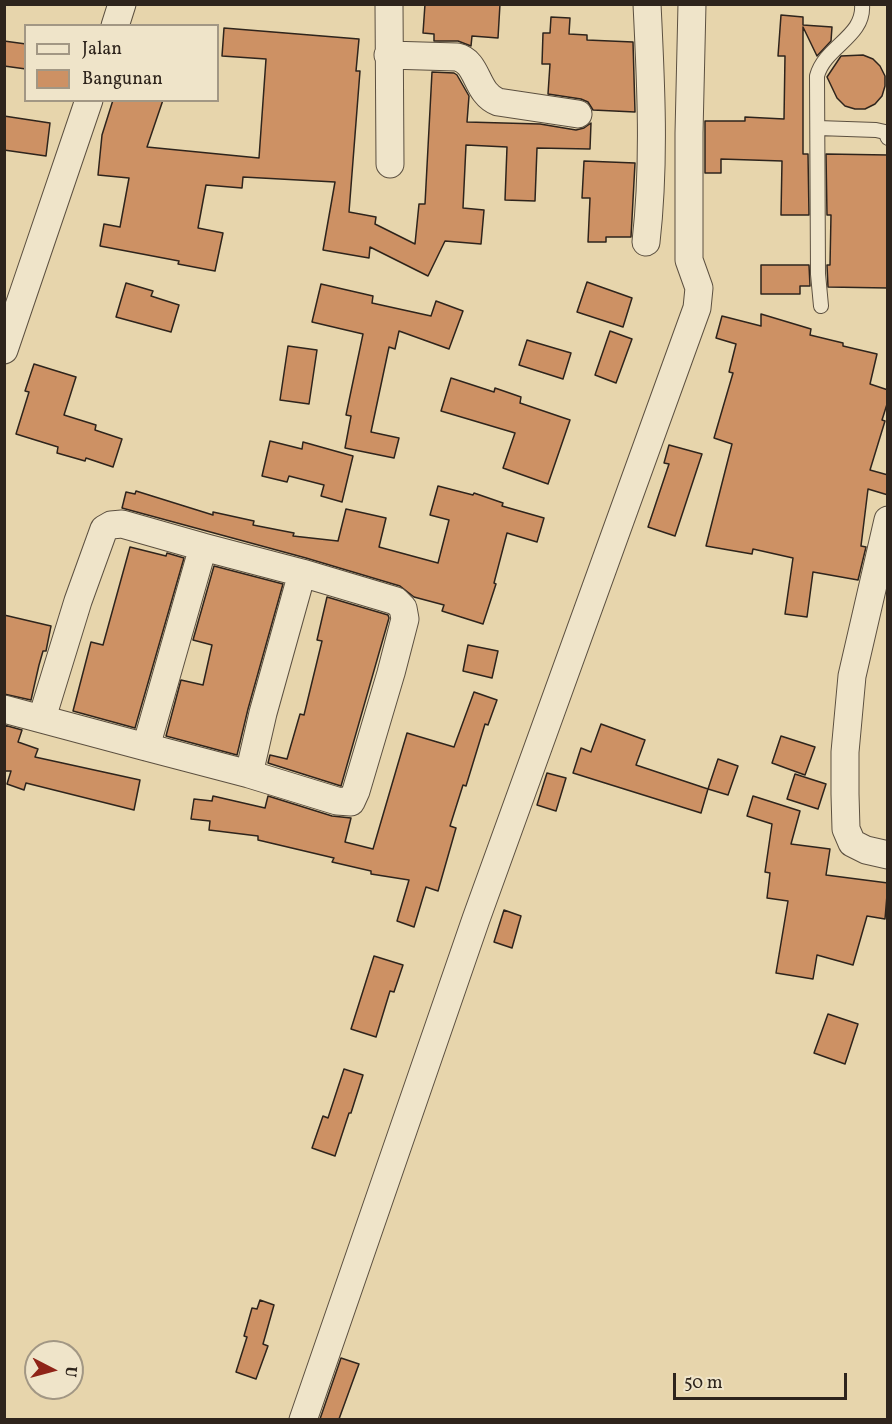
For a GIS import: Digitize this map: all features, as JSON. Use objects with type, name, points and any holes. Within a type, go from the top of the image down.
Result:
[{"type":"street","points":[[116,24],[122,4]]},
{"type":"street","points":[[389,4],[390,164]]},
{"type":"street","points":[[646,242],[651,156],[647,4]]},
{"type":"street","points":[[303,1419],[476,919],[697,308],[699,288],[689,260],[692,4]]},
{"type":"street","points":[[388,55],[465,59],[485,94],[498,102],[578,114]]},
{"type":"street","points":[[4,350],[88,102]]},
{"type":"street","points":[[888,520],[852,676],[845,752],[845,794],[846,829],[852,843],[866,850],[888,855]]},
{"type":"street","points":[[4,709],[249,774],[337,801],[351,802],[391,673],[405,619],[403,608],[396,601],[302,573],[122,524],[111,525],[104,529],[78,601],[42,718]]},
{"type":"street","points":[[146,747],[203,547]]},
{"type":"street","points":[[249,774],[263,713],[302,573]]},
{"type":"lane","points":[[821,306],[818,274],[817,76],[824,60],[860,24],[863,13],[862,4]]},
{"type":"lane","points":[[818,128],[876,130],[885,132],[888,138]]},
{"type":"building","points":[[425,4],[500,4],[498,38],[472,36],[471,46],[458,41],[434,41],[434,34],[423,33]]},
{"type":"building","points":[[781,15],[803,17],[803,25],[832,27],[831,41],[817,56],[803,27],[803,154],[808,154],[809,215],[781,215],[782,161],[721,159],[721,173],[705,173],[705,121],[745,121],[745,117],[784,119],[785,56],[778,56]]},
{"type":"building","points":[[551,17],[570,18],[569,34],[587,35],[587,40],[633,42],[635,112],[593,110],[588,102],[581,99],[548,94],[550,64],[542,64],[543,33],[550,33]]},
{"type":"building","points":[[224,28],[359,39],[356,71],[360,71],[349,212],[376,217],[375,224],[415,244],[419,204],[425,204],[432,72],[457,75],[469,96],[467,122],[540,124],[576,130],[591,123],[590,149],[537,148],[535,201],[505,200],[507,147],[466,145],[463,208],[484,210],[481,244],[445,241],[428,276],[370,247],[369,258],[323,250],[335,182],[243,177],[242,188],[206,185],[198,228],[223,233],[215,271],[178,264],[179,261],[100,246],[104,224],[120,227],[129,178],[98,175],[102,135],[112,102],[162,102],[147,147],[259,158],[266,59],[222,56]]},
{"type":"building","points":[[4,41],[24,44],[24,69],[4,66]]},
{"type":"building","points":[[863,55],[873,59],[880,66],[885,76],[885,86],[882,96],[875,104],[865,109],[855,109],[845,106],[837,98],[827,77],[841,56]]},
{"type":"building","points":[[4,116],[50,123],[46,156],[4,150]]},
{"type":"building","points":[[826,154],[888,155],[888,288],[828,287],[827,265],[830,265],[831,215],[827,215]]},
{"type":"building","points":[[584,161],[635,163],[631,237],[606,237],[606,242],[588,242],[590,198],[582,198]]},
{"type":"building","points":[[761,265],[809,265],[810,286],[800,286],[800,294],[761,294]]},
{"type":"building","points":[[587,282],[632,298],[623,327],[577,312]]},
{"type":"building","points":[[126,283],[153,291],[151,296],[179,305],[171,332],[116,317]]},
{"type":"building","points":[[321,284],[373,296],[372,303],[431,316],[436,301],[463,311],[449,349],[399,331],[395,349],[389,347],[371,432],[399,438],[394,458],[345,448],[351,416],[346,415],[363,334],[312,322]]},
{"type":"building","points":[[761,314],[811,329],[810,335],[877,354],[870,384],[888,390],[888,401],[882,420],[885,421],[870,470],[888,475],[888,495],[868,489],[861,546],[866,547],[858,580],[813,572],[807,617],[785,614],[793,558],[753,549],[752,554],[706,546],[732,444],[714,438],[733,373],[729,372],[736,344],[716,338],[722,316],[761,326]]},
{"type":"building","points":[[610,331],[632,339],[616,383],[595,375]]},
{"type":"building","points":[[527,340],[571,353],[563,379],[519,365]]},
{"type":"building","points":[[288,346],[317,350],[309,404],[280,400]]},
{"type":"building","points":[[34,364],[76,377],[64,415],[96,425],[95,430],[122,439],[113,467],[86,458],[85,461],[57,453],[58,447],[16,434],[29,392],[25,391]]},
{"type":"building","points":[[451,378],[494,392],[495,388],[521,397],[520,403],[570,420],[548,484],[503,468],[515,433],[441,411]]},
{"type":"building","points":[[270,441],[302,449],[303,442],[353,456],[342,502],[321,496],[324,485],[289,476],[287,482],[262,476]]},
{"type":"building","points":[[669,445],[702,454],[675,536],[648,527],[669,464],[664,463]]},
{"type":"building","points":[[438,486],[473,495],[474,493],[503,503],[502,506],[544,518],[537,542],[507,533],[494,583],[496,584],[483,624],[442,611],[444,605],[414,597],[400,586],[122,508],[126,492],[135,494],[136,491],[213,515],[213,512],[254,521],[253,525],[294,533],[293,536],[338,541],[346,509],[386,518],[379,547],[438,563],[449,520],[430,515]]},
{"type":"building","points":[[130,547],[184,558],[135,728],[73,711],[91,642],[103,645]]},
{"type":"building","points":[[214,566],[283,584],[237,755],[166,736],[181,680],[203,685],[212,645],[193,640]]},
{"type":"building","points":[[327,597],[388,615],[389,618],[341,786],[268,763],[270,755],[287,759],[300,714],[304,715],[322,641],[317,640]]},
{"type":"building","points":[[4,615],[51,626],[31,700],[4,694]]},
{"type":"building","points":[[468,645],[498,651],[492,678],[463,671]]},
{"type":"building","points":[[474,692],[497,700],[488,725],[485,724],[466,786],[463,785],[450,826],[456,828],[438,891],[426,887],[414,927],[397,921],[409,880],[371,874],[371,871],[332,862],[334,858],[258,840],[258,836],[209,830],[210,821],[191,819],[194,799],[212,801],[213,796],[265,808],[268,796],[332,816],[351,818],[345,842],[373,849],[407,733],[454,747]]},
{"type":"building","points":[[601,724],[645,740],[636,765],[708,789],[701,813],[573,773],[581,748],[591,752]]},
{"type":"building","points":[[4,725],[22,730],[18,742],[38,749],[35,757],[140,780],[134,810],[26,783],[24,790],[7,784],[11,771],[4,771]]},
{"type":"building","points":[[781,736],[815,747],[805,775],[772,763]]},
{"type":"building","points":[[718,759],[738,766],[728,795],[708,789]]},
{"type":"building","points":[[547,773],[566,778],[556,811],[537,805]]},
{"type":"building","points":[[795,774],[826,784],[818,809],[787,799]]},
{"type":"building","points":[[753,796],[800,811],[791,844],[830,849],[826,875],[888,883],[885,919],[867,916],[853,965],[817,955],[813,979],[776,973],[788,901],[767,898],[770,873],[765,872],[772,824],[747,816]]},
{"type":"building","points":[[504,910],[521,916],[512,948],[494,942]]},
{"type":"building","points":[[374,956],[403,965],[394,992],[390,991],[376,1037],[351,1029]]},
{"type":"building","points":[[828,1014],[858,1024],[845,1064],[814,1053]]},
{"type":"building","points":[[344,1069],[363,1075],[335,1156],[312,1148],[323,1116],[328,1118]]},
{"type":"building","points":[[260,1300],[274,1305],[263,1344],[268,1346],[256,1379],[236,1372],[247,1337],[244,1336],[252,1308],[257,1309]]},
{"type":"building","points":[[341,1358],[359,1364],[339,1419],[320,1419]]}]
